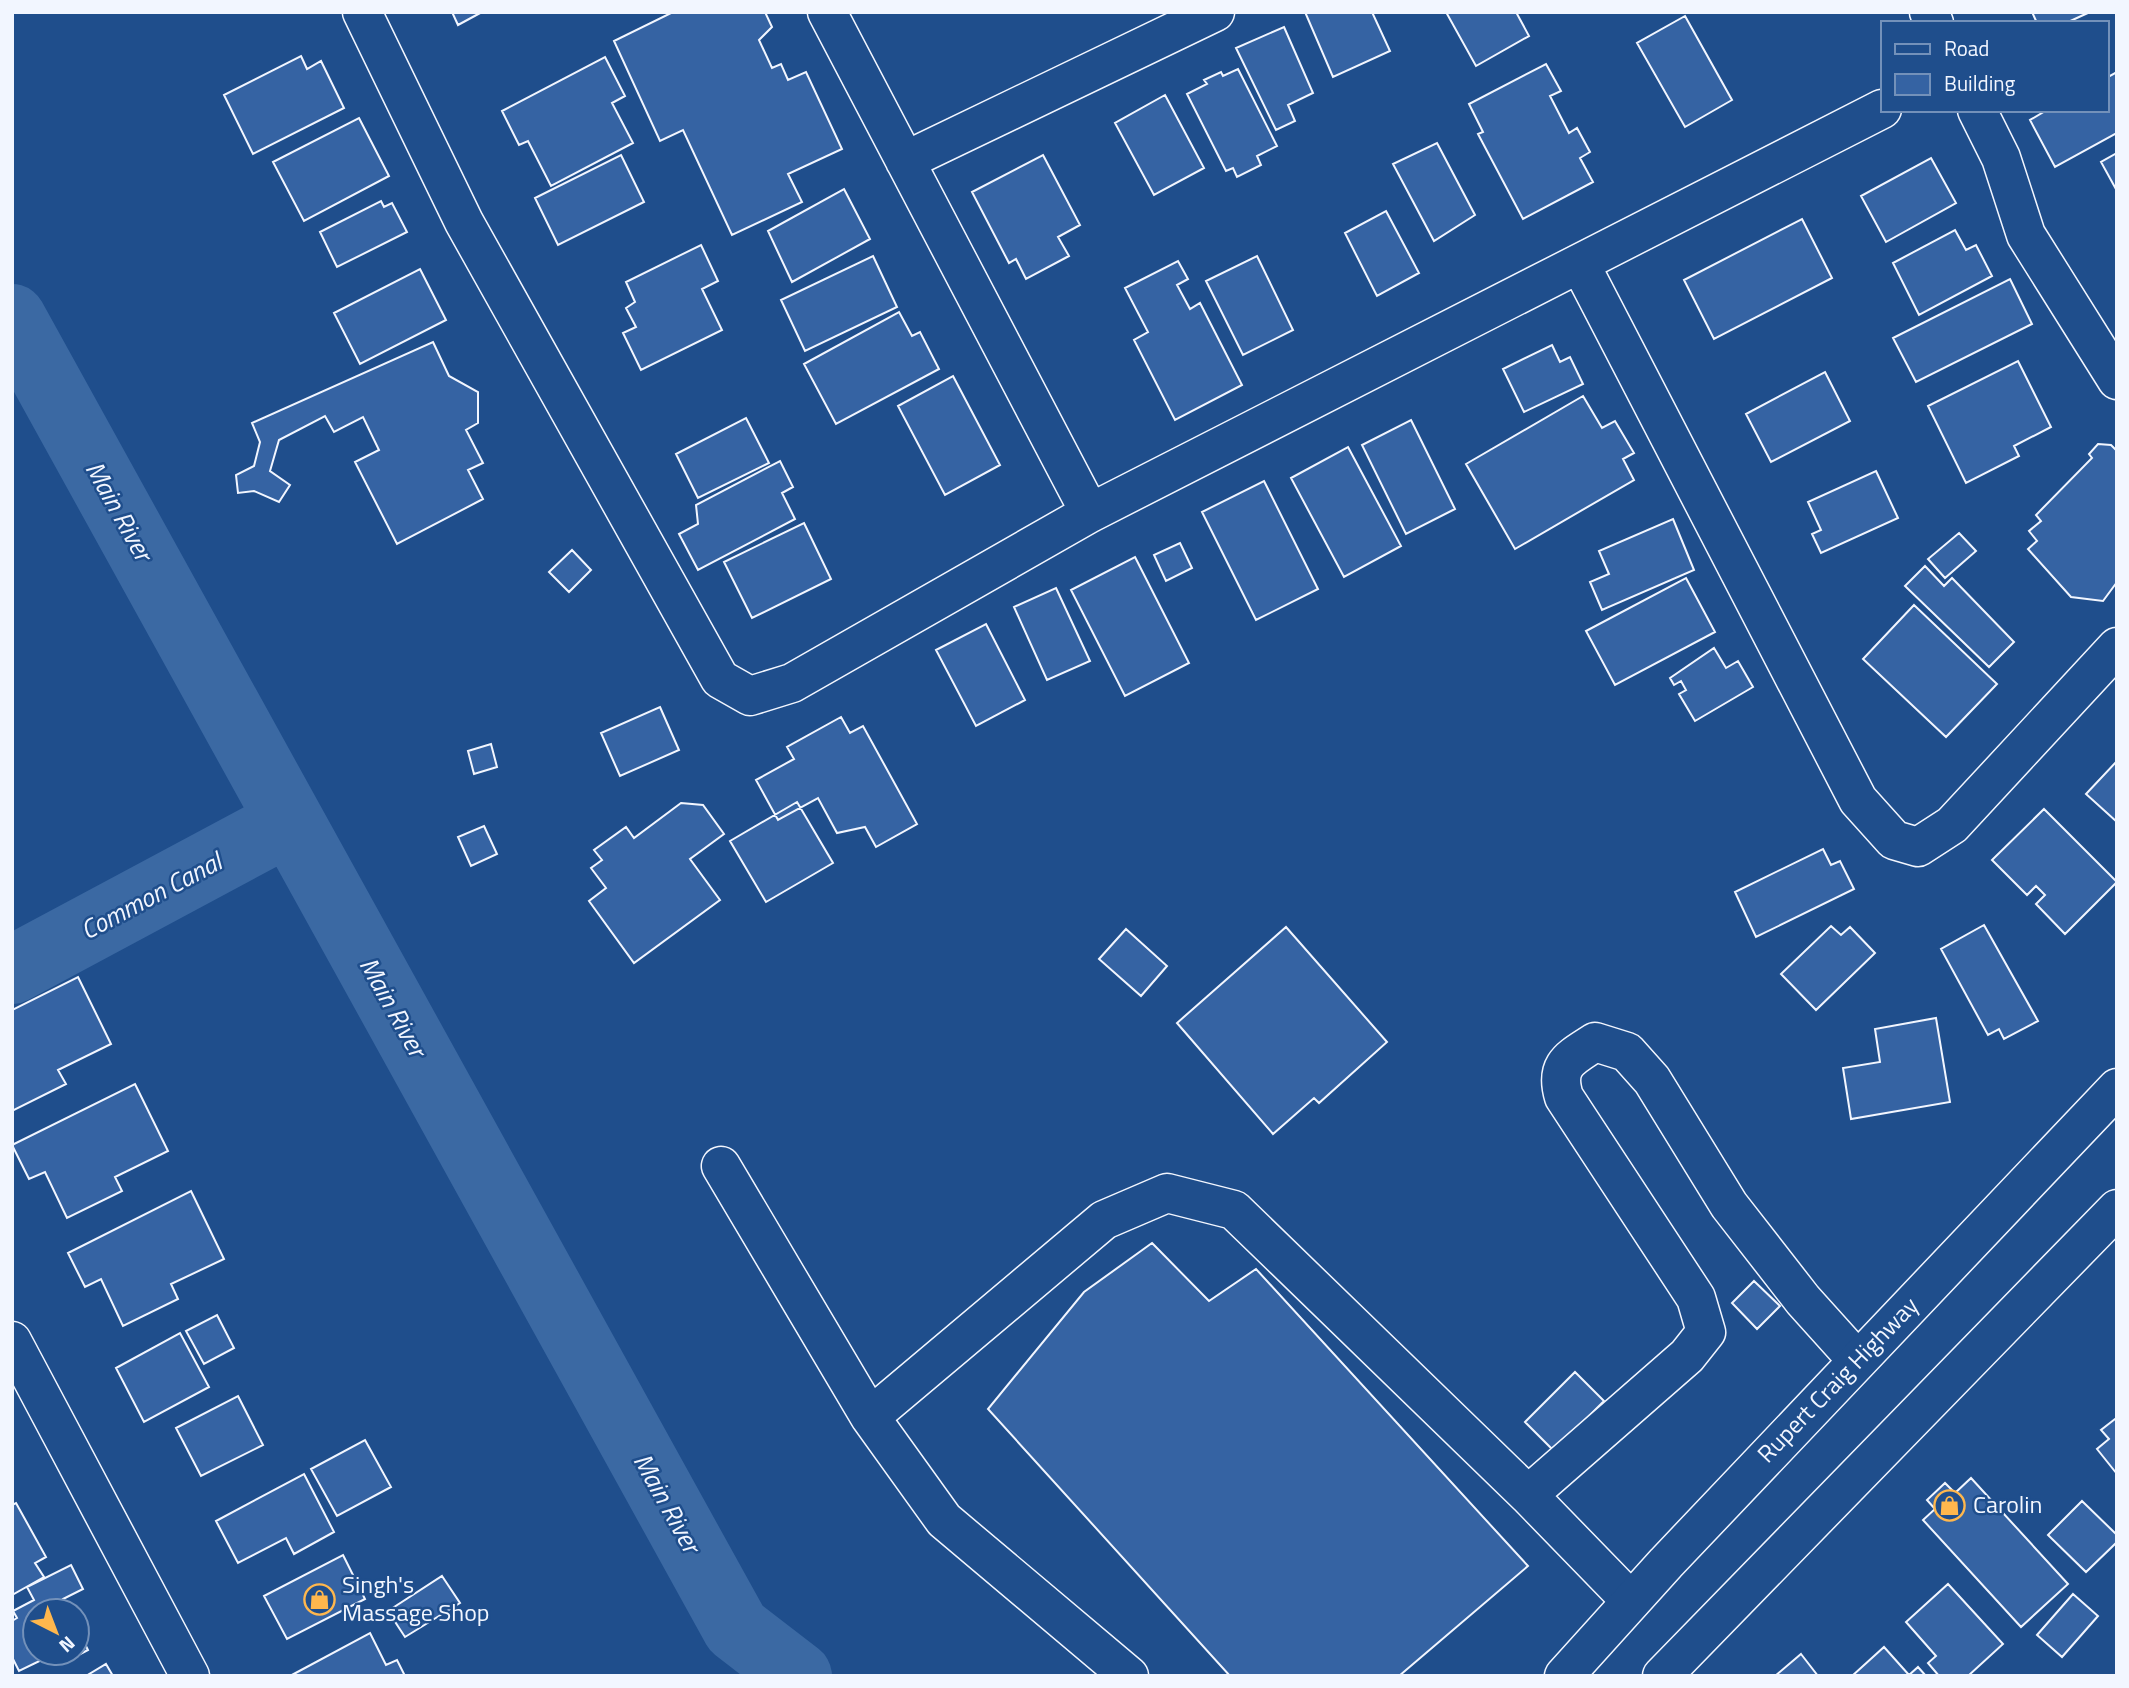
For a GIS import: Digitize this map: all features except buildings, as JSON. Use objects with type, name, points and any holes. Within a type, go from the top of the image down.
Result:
[{"type":"street","points":[[362,12],[464,222],[720,679],[750,695],[792,683],[1090,513],[1881,110]]},
{"type":"street","points":[[827,12],[1090,513]]},
{"type":"street","points":[[905,161],[1215,12]]},
{"type":"street","points":[[1978,112],[2001,158],[2026,235],[2117,380]]},
{"type":"street","points":[[1580,264],[1858,800],[1894,841],[1918,847],[1952,825],[2117,647]]},
{"type":"street","points":[[1528,1495],[1687,1356],[1706,1332],[1696,1298],[1564,1097],[1559,1081],[1566,1061],[1595,1042],[1627,1052],[1652,1080],[1729,1205],[1803,1300],[1857,1360]]},
{"type":"street","name":"Rupert Craig Highway","points":[[1564,1676],[1857,1360],[2117,1088]]},
{"type":"street","points":[[721,1166],[870,1417],[944,1520],[1129,1676]]},
{"type":"street","points":[[870,1417],[1104,1220],[1167,1193],[1234,1210],[1528,1495],[1631,1601]]},
{"type":"street","points":[[1662,1676],[2117,1209]]},
{"type":"street","points":[[12,1341],[190,1676]]},
{"type":"waterway","name":"Main River","points":[[12,318],[736,1628],[798,1676]]},
{"type":"waterway","name":"Common Canal","points":[[12,970],[290,821]]},
{"type":"place","name":"Carolin","points":[[1950,1505]]},
{"type":"place","name":"Singh's Massage Shop","points":[[319,1599]]}]
